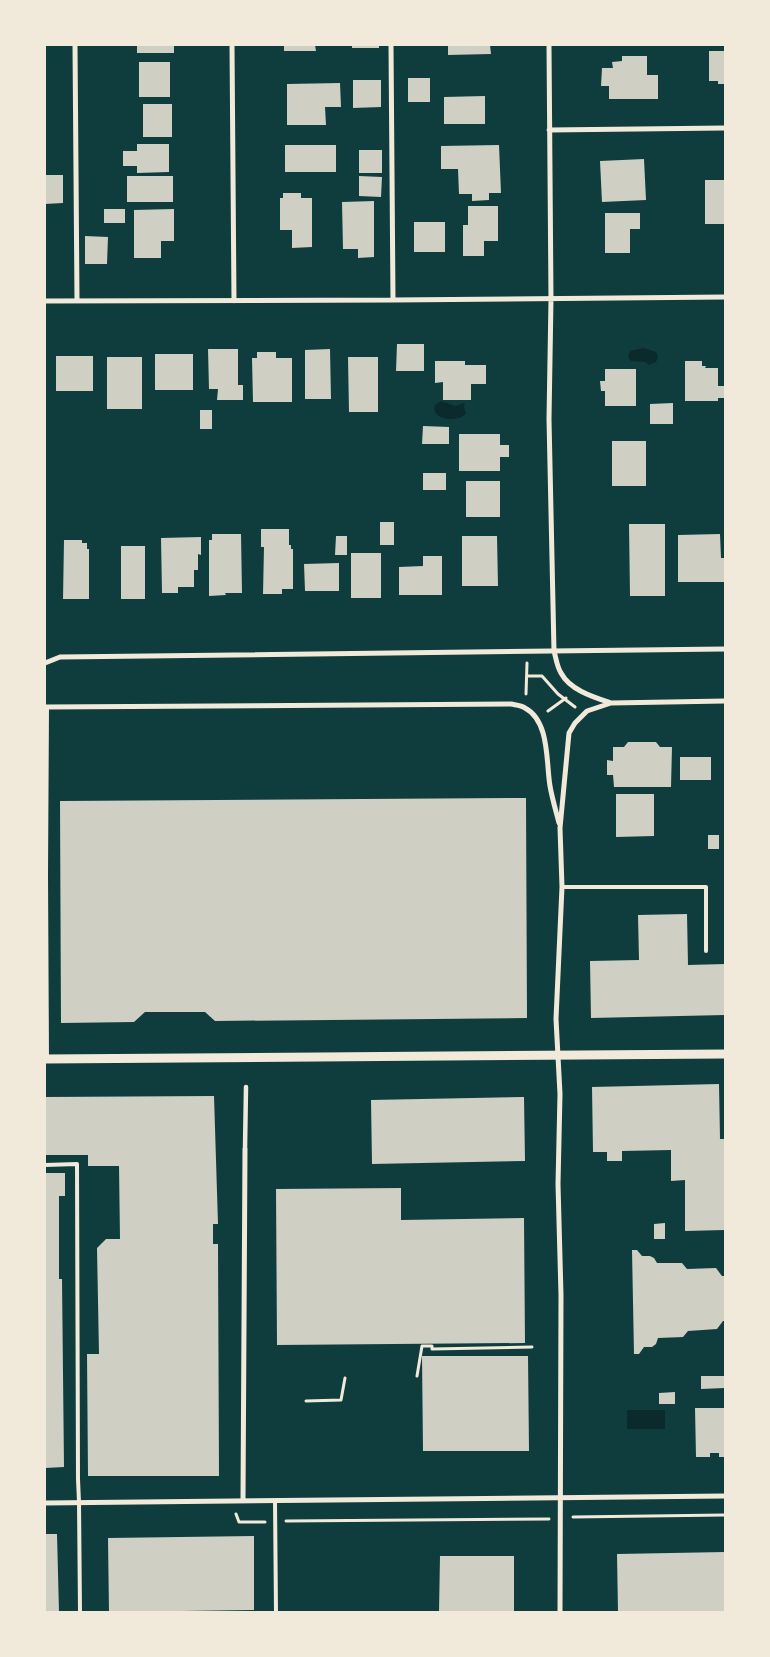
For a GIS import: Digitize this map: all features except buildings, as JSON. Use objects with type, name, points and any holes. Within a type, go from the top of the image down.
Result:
[{"type":"street","points":[[75,45],[77,300]]},
{"type":"street","points":[[232,45],[234,301]]},
{"type":"street","points":[[391,45],[393,300]]},
{"type":"street","points":[[548,45],[551,299],[550,419],[554,651],[559,670],[567,680],[587,694],[610,702],[725,701]]},
{"type":"street","points":[[550,130],[725,128]]},
{"type":"street","points":[[45,301],[725,297]]},
{"type":"street","points":[[45,663],[60,658],[725,649]]},
{"type":"street","points":[[560,1612],[561,1295],[558,1184],[560,1094],[556,1019],[562,887],[560,828],[569,733],[586,711],[610,702]]},
{"type":"street","points":[[46,707],[511,704],[525,707],[532,713],[545,737],[550,786],[560,828]]},
{"type":"street","points":[[46,1059],[725,1054]]},
{"type":"street","points":[[243,1500],[246,1087]]},
{"type":"street","points":[[45,1502],[725,1496]]},
{"type":"lane","points":[[46,707],[46,1059]]},
{"type":"lane","points":[[562,887],[706,887],[706,951]]},
{"type":"lane","points":[[45,1165],[77,1164],[80,1612]]},
{"type":"lane","points":[[275,1500],[276,1612]]},
{"type":"path","points":[[526,694],[527,662]]},
{"type":"path","points":[[527,676],[542,676],[550,686],[577,709]]},
{"type":"path","points":[[548,711],[564,699]]},
{"type":"path","points":[[417,1376],[422,1346],[432,1346],[432,1349],[532,1347]]},
{"type":"path","points":[[306,1401],[341,1400],[345,1378]]},
{"type":"path","points":[[586,1517],[725,1516]]},
{"type":"path","points":[[239,1522],[538,1519]]},
{"type":"water","points":[[644,348],[656,352],[658,357],[656,362],[649,365],[646,362],[631,361],[628,357],[630,351]]},
{"type":"water","points":[[441,401],[456,406],[465,404],[466,414],[462,417],[451,419],[441,417],[435,410],[435,405]]},
{"type":"water","points":[[627,1410],[665,1410],[665,1429],[627,1429]]}]
